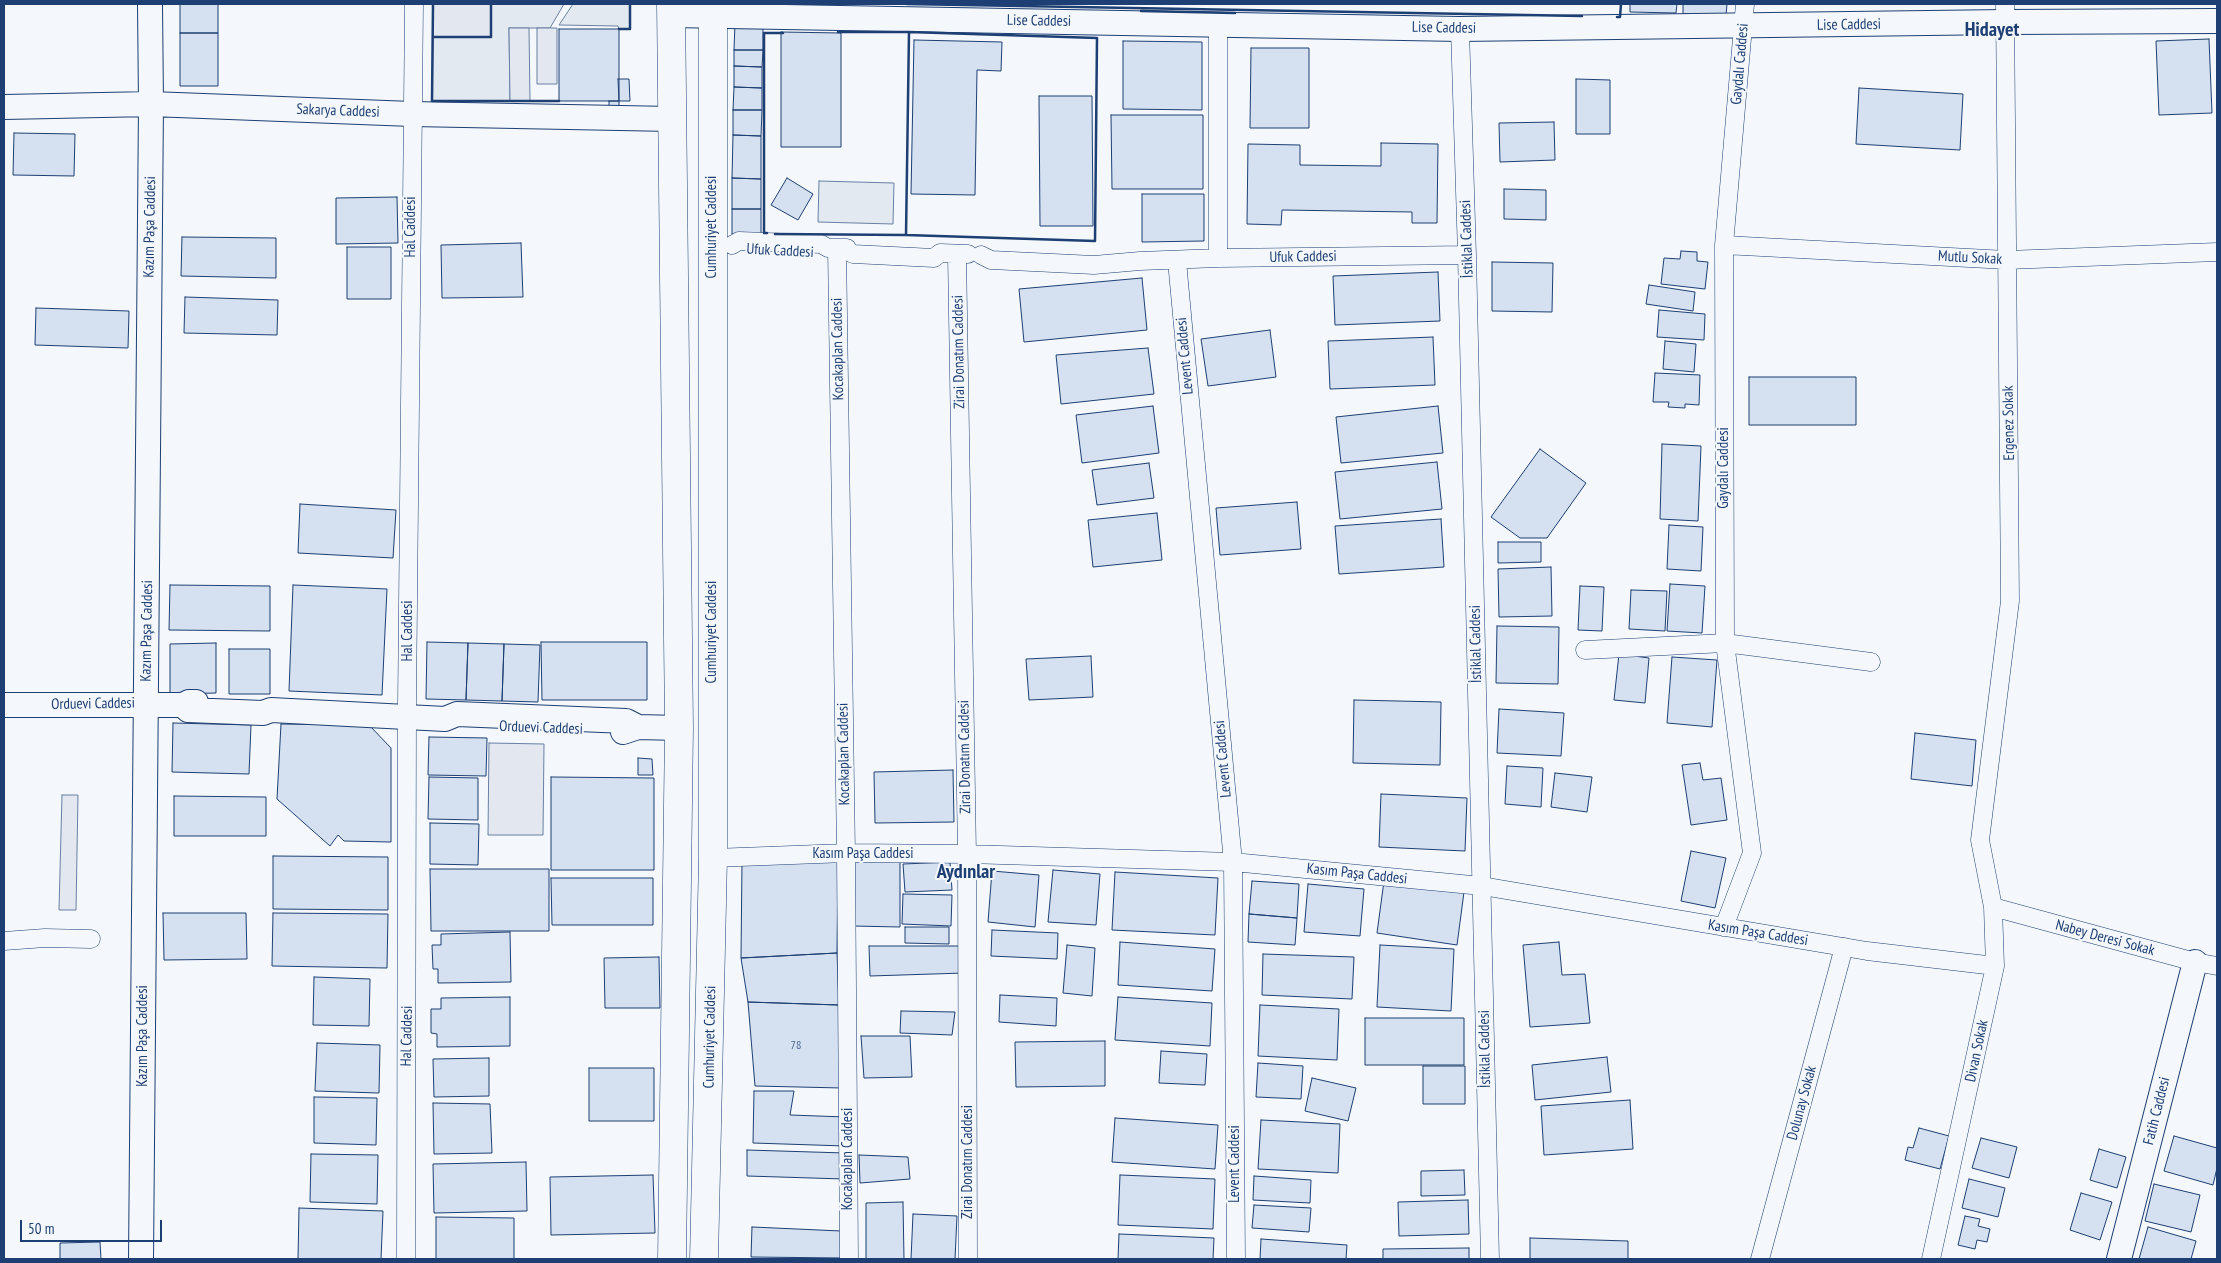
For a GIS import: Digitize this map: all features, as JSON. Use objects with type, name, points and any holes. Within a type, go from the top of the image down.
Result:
[{"type":"highway","points":[[671,9],[678,728],[672,1259]]},
{"type":"highway","name":"Cumhuriyet Caddesi","points":[[704,1259],[713,858],[722,245],[713,9]]},
{"type":"street","name":"Kazım Paşa Caddesi","points":[[141,1259],[151,104],[150,4]]},
{"type":"street","name":"Hal Caddesi","points":[[406,1259],[414,4]]},
{"type":"street","name":"Lise Caddesi","points":[[671,9],[1218,25],[1460,29],[1744,15],[2005,13],[2217,21]]},
{"type":"street","name":"Ergenez Sokak","points":[[1980,840],[2010,601],[2005,13]]},
{"type":"street","name":"Gaydalı Caddesi","points":[[1724,927],[1752,853],[1725,643],[1724,245],[1744,15]]},
{"type":"street","points":[[1218,25],[1218,258]]},
{"type":"street","name":"İstiklal Caddesi","points":[[1460,29],[1490,1259]]},
{"type":"street","name":"Sakarya Caddesi","points":[[4,108],[151,104],[412,114],[672,119]]},
{"type":"street","name":"Ufuk Caddesi","points":[[722,245],[739,241],[821,244],[853,254],[934,258],[948,254],[981,255],[991,260],[1094,264],[1140,260],[1177,261],[1218,258],[1467,255]]},
{"type":"street","name":"Mutlu Sokak","points":[[1724,245],[2007,260],[2217,252]]},
{"type":"street","name":"Kocakaplan Caddesi","points":[[836,248],[846,853],[848,1259]]},
{"type":"street","name":"Zirai Donatım Caddesi","points":[[948,254],[967,854],[968,1259]]},
{"type":"street","name":"Levent Caddesi","points":[[1177,261],[1233,862],[1236,1259]]},
{"type":"street","points":[[1585,650],[1725,643],[1871,662]]},
{"type":"street","name":"Orduevi Caddesi","points":[[4,705],[182,705],[188,710],[263,713],[271,710],[445,719],[456,725],[625,732],[638,727],[678,728]]},
{"type":"street","name":"Divan Sokak","points":[[1931,1259],[1995,966],[1993,907],[1980,840]]},
{"type":"street","name":"Kasım Paşa Caddesi","points":[[713,858],[846,853],[967,854],[1233,862],[1482,886],[1844,947],[1995,966]]},
{"type":"street","name":"Nabey Deresi Sokak","points":[[1993,907],[2206,964]]},
{"type":"street","points":[[4,941],[44,938],[91,939]]},
{"type":"street","name":"Dolunay Sokak","points":[[1760,1259],[1844,947]]},
{"type":"street","name":"Fatih Caddesi","points":[[2119,1259],[2206,964]]},
{"type":"shaded area","points":[[433,4],[491,4],[491,37],[433,37]]},
{"type":"shaded area","points":[[491,4],[564,4],[550,28],[509,28],[510,101],[432,101],[433,37],[490,37]]},
{"type":"shaded area","points":[[573,4],[630,4],[630,29],[619,29],[618,26],[559,25]]},
{"type":"shaded area","points":[[509,28],[529,28],[530,101],[510,101]]},
{"type":"shaded area","points":[[537,28],[557,28],[557,84],[537,84]]},
{"type":"shaded area","points":[[819,181],[894,183],[893,224],[818,222]]},
{"type":"shaded area","points":[[489,743],[544,744],[543,835],[488,835]]},
{"type":"shaded area","points":[[62,795],[78,795],[76,910],[59,910]]},
{"type":"building","points":[[180,4],[218,4],[218,33],[180,33]]},
{"type":"building","points":[[1630,4],[1677,4],[1676,13],[1630,12]]},
{"type":"building","points":[[1683,4],[1727,4],[1726,16],[1683,14]]},
{"type":"building","points":[[735,23],[763,24],[763,50],[734,50]]},
{"type":"building","points":[[559,29],[619,29],[619,101],[559,101]]},
{"type":"building","points":[[781,32],[841,33],[841,147],[781,147]]},
{"type":"building","points":[[180,33],[218,33],[218,86],[180,86]]},
{"type":"building","points":[[2209,39],[2212,113],[2159,115],[2156,41]]},
{"type":"building","points":[[914,40],[1002,42],[1001,71],[977,70],[975,195],[911,194]]},
{"type":"building","points":[[1123,41],[1202,42],[1202,110],[1123,109]]},
{"type":"building","points":[[1251,48],[1309,48],[1309,128],[1250,128]]},
{"type":"building","points":[[734,50],[763,50],[762,67],[734,66]]},
{"type":"building","points":[[734,66],[762,67],[762,88],[734,87]]},
{"type":"building","points":[[618,79],[629,79],[630,101],[619,101]]},
{"type":"building","points":[[1576,79],[1610,80],[1610,134],[1576,134]]},
{"type":"building","points":[[734,87],[762,88],[762,110],[733,110]]},
{"type":"building","points":[[1859,88],[1963,94],[1960,150],[1856,144]]},
{"type":"building","points":[[1039,96],[1092,96],[1093,226],[1040,226]]},
{"type":"building","points":[[609,101],[619,101],[619,108],[609,108]]},
{"type":"building","points":[[733,110],[762,110],[761,136],[733,135]]},
{"type":"building","points":[[1111,115],[1203,115],[1203,189],[1112,189]]},
{"type":"building","points":[[1554,122],[1555,160],[1500,162],[1499,123]]},
{"type":"building","points":[[14,133],[75,134],[74,176],[13,175]]},
{"type":"building","points":[[733,135],[761,136],[761,179],[732,178]]},
{"type":"building","points":[[1381,143],[1438,144],[1437,223],[1412,223],[1412,212],[1282,210],[1281,225],[1247,224],[1248,144],[1300,145],[1300,165],[1381,166]]},
{"type":"building","points":[[732,178],[761,179],[761,209],[732,209]]},
{"type":"building","points":[[787,178],[813,194],[798,220],[771,205]]},
{"type":"building","points":[[1504,189],[1546,190],[1546,220],[1504,219]]},
{"type":"building","points":[[1142,194],[1204,194],[1204,241],[1142,242]]},
{"type":"building","points":[[397,197],[398,243],[336,244],[336,198]]},
{"type":"building","points":[[732,209],[761,209],[761,234],[732,234]]},
{"type":"building","points":[[182,237],[276,238],[276,278],[181,276]]},
{"type":"building","points":[[521,243],[523,297],[442,298],[441,245]]},
{"type":"building","points":[[347,247],[391,247],[391,299],[347,299]]},
{"type":"building","points":[[1681,251],[1697,252],[1697,261],[1708,262],[1705,289],[1661,284],[1664,258],[1680,259]]},
{"type":"building","points":[[1492,262],[1553,263],[1552,312],[1492,311]]},
{"type":"building","points":[[1438,272],[1440,321],[1335,325],[1333,276]]},
{"type":"building","points":[[1142,278],[1147,330],[1024,342],[1019,289]]},
{"type":"building","points":[[1649,285],[1695,292],[1693,311],[1646,304]]},
{"type":"building","points":[[185,297],[278,300],[277,335],[184,333]]},
{"type":"building","points":[[36,308],[129,311],[128,348],[35,345]]},
{"type":"building","points":[[1659,310],[1705,314],[1704,340],[1657,337]]},
{"type":"building","points":[[1270,330],[1276,377],[1208,386],[1201,339]]},
{"type":"building","points":[[1433,337],[1435,385],[1330,389],[1328,341]]},
{"type":"building","points":[[1665,341],[1696,344],[1694,372],[1663,369]]},
{"type":"building","points":[[1148,348],[1154,394],[1061,404],[1056,355]]},
{"type":"building","points":[[1655,373],[1700,375],[1699,405],[1685,404],[1685,408],[1668,407],[1669,402],[1653,402]]},
{"type":"building","points":[[1749,377],[1856,377],[1856,425],[1749,425]]},
{"type":"building","points":[[1153,406],[1159,453],[1082,463],[1076,415]]},
{"type":"building","points":[[1438,406],[1443,453],[1341,463],[1336,417]]},
{"type":"building","points":[[1662,444],[1701,446],[1698,521],[1660,519]]},
{"type":"building","points":[[1540,449],[1586,483],[1547,538],[1520,538],[1491,517]]},
{"type":"building","points":[[1437,462],[1442,509],[1340,519],[1335,472]]},
{"type":"building","points":[[1149,463],[1154,498],[1097,505],[1092,470]]},
{"type":"building","points":[[1297,502],[1301,549],[1220,555],[1216,508]]},
{"type":"building","points":[[300,504],[396,510],[393,558],[298,553]]},
{"type":"building","points":[[1157,513],[1162,560],[1093,567],[1088,520]]},
{"type":"building","points":[[1441,519],[1444,567],[1339,574],[1335,526]]},
{"type":"building","points":[[1669,525],[1703,527],[1701,571],[1667,569]]},
{"type":"building","points":[[1498,542],[1541,542],[1541,562],[1498,563]]},
{"type":"building","points":[[1551,567],[1552,616],[1499,617],[1498,569]]},
{"type":"building","points":[[1670,584],[1705,586],[1702,633],[1667,631]]},
{"type":"building","points":[[170,585],[270,586],[270,631],[169,630]]},
{"type":"building","points":[[293,585],[387,589],[382,695],[289,691]]},
{"type":"building","points":[[1580,586],[1604,587],[1602,631],[1578,630]]},
{"type":"building","points":[[1631,590],[1667,591],[1665,631],[1629,629]]},
{"type":"building","points":[[1497,626],[1559,627],[1558,684],[1496,683]]},
{"type":"building","points":[[427,642],[468,643],[466,700],[426,699]]},
{"type":"building","points":[[541,642],[647,642],[647,700],[542,700]]},
{"type":"building","points":[[216,643],[216,693],[170,694],[170,644]]},
{"type":"building","points":[[468,643],[504,644],[502,701],[466,700]]},
{"type":"building","points":[[504,644],[540,645],[538,702],[502,701]]},
{"type":"building","points":[[229,649],[270,649],[270,694],[229,694]]},
{"type":"building","points":[[1619,654],[1649,658],[1645,703],[1614,700]]},
{"type":"building","points":[[1091,656],[1093,697],[1029,700],[1026,659]]},
{"type":"building","points":[[1672,657],[1717,660],[1712,727],[1667,723]]},
{"type":"building","points":[[1354,700],[1441,702],[1440,765],[1353,763]]},
{"type":"building","points":[[1499,709],[1564,713],[1561,756],[1497,753]]},
{"type":"building","points":[[173,723],[251,725],[249,774],[172,772]]},
{"type":"building","points":[[281,724],[369,725],[391,748],[391,842],[344,841],[338,835],[330,846],[277,799]]},
{"type":"building","points":[[1915,733],[1976,740],[1972,786],[1911,779]]},
{"type":"building","points":[[429,737],[487,738],[486,776],[428,775]]},
{"type":"building","points":[[638,758],[652,759],[653,775],[638,775]]},
{"type":"building","points":[[1700,763],[1703,780],[1721,778],[1727,820],[1691,825],[1682,765]]},
{"type":"building","points":[[1507,766],[1543,768],[1541,807],[1505,804]]},
{"type":"building","points":[[953,770],[954,822],[875,823],[874,772]]},
{"type":"building","points":[[1555,773],[1592,777],[1587,812],[1551,807]]},
{"type":"building","points":[[429,777],[478,778],[478,820],[428,819]]},
{"type":"building","points":[[551,777],[654,778],[654,870],[551,870]]},
{"type":"building","points":[[1381,794],[1467,798],[1465,851],[1379,847]]},
{"type":"building","points":[[174,796],[266,797],[266,836],[174,836]]},
{"type":"building","points":[[430,823],[479,824],[478,865],[430,864]]},
{"type":"building","points":[[1691,851],[1726,858],[1715,908],[1681,901]]},
{"type":"building","points":[[273,856],[388,857],[388,910],[273,909]]},
{"type":"building","points":[[838,857],[837,953],[741,958],[742,861]]},
{"type":"building","points":[[853,858],[900,859],[900,927],[853,926]]},
{"type":"building","points":[[950,862],[952,890],[905,892],[903,864]]},
{"type":"building","points":[[430,869],[549,869],[549,931],[431,931]]},
{"type":"building","points":[[1053,870],[1100,874],[1096,925],[1048,922]]},
{"type":"building","points":[[992,871],[1039,875],[1035,927],[988,922]]},
{"type":"building","points":[[1115,872],[1218,878],[1215,935],[1112,930]]},
{"type":"building","points":[[551,878],[653,878],[653,925],[552,925]]},
{"type":"building","points":[[1252,881],[1299,884],[1297,918],[1249,914]]},
{"type":"building","points":[[1384,881],[1464,892],[1457,945],[1377,933]]},
{"type":"building","points":[[1308,884],[1364,889],[1360,936],[1304,932]]},
{"type":"building","points":[[903,894],[952,895],[951,926],[902,924]]},
{"type":"building","points":[[163,913],[246,913],[247,959],[164,960]]},
{"type":"building","points":[[273,913],[388,914],[387,968],[272,966]]},
{"type":"building","points":[[1249,914],[1297,918],[1295,945],[1248,942]]},
{"type":"building","points":[[905,927],[949,927],[949,944],[905,943]]},
{"type":"building","points":[[992,930],[1058,933],[1057,959],[991,956]]},
{"type":"building","points":[[510,932],[511,982],[438,983],[438,969],[433,969],[432,945],[441,945],[441,934]]},
{"type":"building","points":[[1120,942],[1215,949],[1212,991],[1118,985]]},
{"type":"building","points":[[1559,942],[1562,975],[1585,974],[1590,1023],[1530,1027],[1523,945]]},
{"type":"building","points":[[1067,945],[1095,948],[1092,996],[1063,993]]},
{"type":"building","points":[[1380,945],[1454,949],[1451,1011],[1377,1007]]},
{"type":"building","points":[[869,946],[966,946],[964,973],[870,976]]},
{"type":"building","points":[[837,953],[839,1005],[748,1002],[741,958]]},
{"type":"building","points":[[1263,954],[1354,957],[1352,999],[1262,995]]},
{"type":"building","points":[[659,957],[660,1008],[605,1008],[604,958]]},
{"type":"building","points":[[314,977],[370,979],[369,1026],[313,1025]]},
{"type":"building","points":[[1000,995],[1057,998],[1056,1026],[999,1022]]},
{"type":"building","points":[[510,997],[510,1046],[437,1047],[437,1034],[431,1033],[431,1009],[441,1009],[441,998]]},
{"type":"building","points":[[1118,997],[1212,1003],[1210,1046],[1115,1040]]},
{"type":"building","points":[[748,1002],[839,1005],[842,1088],[755,1086]]},
{"type":"building","points":[[1260,1005],[1339,1009],[1337,1060],[1258,1056]]},
{"type":"building","points":[[901,1011],[955,1012],[952,1035],[900,1033]]},
{"type":"building","points":[[1365,1018],[1464,1018],[1464,1065],[1365,1065]]},
{"type":"building","points":[[861,1036],[910,1036],[912,1077],[864,1078]]},
{"type":"building","points":[[1105,1041],[1105,1086],[1016,1087],[1015,1042]]},
{"type":"building","points":[[317,1043],[380,1045],[379,1093],[315,1091]]},
{"type":"building","points":[[1161,1051],[1207,1054],[1205,1085],[1159,1083]]},
{"type":"building","points":[[1607,1057],[1611,1092],[1535,1100],[1532,1065]]},
{"type":"building","points":[[489,1058],[489,1096],[434,1097],[433,1059]]},
{"type":"building","points":[[1258,1063],[1303,1066],[1301,1099],[1256,1097]]},
{"type":"building","points":[[1423,1066],[1465,1066],[1465,1104],[1423,1104]]},
{"type":"building","points":[[589,1068],[654,1068],[654,1121],[589,1121]]},
{"type":"building","points":[[1312,1078],[1356,1088],[1348,1121],[1305,1111]]},
{"type":"building","points":[[754,1091],[794,1091],[790,1115],[846,1117],[845,1146],[753,1143]]},
{"type":"building","points":[[314,1097],[377,1098],[376,1145],[314,1143]]},
{"type":"building","points":[[1630,1100],[1633,1149],[1544,1155],[1541,1106]]},
{"type":"building","points":[[433,1103],[490,1104],[492,1153],[434,1154]]},
{"type":"building","points":[[1115,1118],[1218,1125],[1215,1169],[1112,1162]]},
{"type":"building","points":[[1261,1120],[1340,1124],[1338,1173],[1258,1169]]},
{"type":"building","points":[[1919,1128],[1949,1136],[1940,1169],[1905,1160],[1908,1147],[1913,1148]]},
{"type":"building","points":[[2174,1136],[2217,1148],[2217,1168],[2213,1185],[2164,1171]]},
{"type":"building","points":[[1981,1138],[2017,1147],[2009,1178],[1972,1168]]},
{"type":"building","points":[[2099,1149],[2126,1157],[2117,1188],[2090,1180]]},
{"type":"building","points":[[747,1150],[845,1153],[844,1179],[747,1176]]},
{"type":"building","points":[[311,1154],[378,1155],[377,1204],[310,1202]]},
{"type":"building","points":[[859,1155],[908,1157],[910,1179],[860,1183]]},
{"type":"building","points":[[526,1162],[527,1211],[434,1213],[433,1164]]},
{"type":"building","points":[[1464,1170],[1465,1195],[1421,1196],[1421,1171]]},
{"type":"building","points":[[653,1175],[655,1233],[551,1235],[550,1177]]},
{"type":"building","points":[[1120,1175],[1215,1179],[1213,1229],[1118,1225]]},
{"type":"building","points":[[1254,1176],[1311,1180],[1310,1203],[1253,1200]]},
{"type":"building","points":[[1969,1179],[2005,1188],[1998,1217],[1962,1208]]},
{"type":"building","points":[[2154,1184],[2200,1195],[2191,1232],[2145,1221]]},
{"type":"building","points":[[2081,1193],[2112,1202],[2100,1240],[2070,1230]]},
{"type":"building","points":[[1468,1200],[1469,1234],[1399,1236],[1398,1202]]},
{"type":"building","points":[[903,1202],[904,1259],[866,1259],[866,1203]]},
{"type":"building","points":[[1254,1205],[1311,1208],[1309,1232],[1252,1228]]},
{"type":"building","points":[[299,1208],[383,1211],[381,1259],[298,1259]]},
{"type":"building","points":[[913,1214],[957,1216],[955,1259],[911,1259]]},
{"type":"building","points":[[1965,1216],[1980,1219],[1978,1226],[1990,1229],[1987,1242],[1977,1240],[1975,1249],[1958,1245]]},
{"type":"building","points":[[436,1217],[514,1218],[514,1259],[436,1259]]},
{"type":"building","points":[[752,1227],[841,1231],[842,1258],[751,1257]]},
{"type":"building","points":[[2148,1227],[2196,1241],[2191,1259],[2139,1259]]},
{"type":"building","points":[[1119,1234],[1214,1238],[1213,1259],[1118,1259]]},
{"type":"building","points":[[1530,1238],[1628,1241],[1628,1259],[1530,1259]]},
{"type":"building","points":[[1261,1239],[1347,1245],[1346,1259],[1260,1259]]},
{"type":"building","points":[[100,1242],[101,1259],[60,1259],[60,1243]]},
{"type":"building","points":[[1469,1248],[1469,1259],[1383,1259],[1383,1249]]},
{"type":"wall","points":[[433,4],[432,101],[559,101]]},
{"type":"wall","points":[[433,37],[491,37],[491,4]]},
{"type":"wall","points":[[619,29],[630,29],[630,4]]},
{"type":"wall","points":[[907,4],[1582,16]]},
{"type":"wall","points":[[1617,17],[1620,17],[1621,4]]},
{"type":"wall","points":[[1141,11],[1235,13]]},
{"type":"wall","points":[[838,32],[909,32],[1097,38],[1095,241],[906,235],[909,32]]},
{"type":"wall","points":[[767,233],[764,233],[764,33],[783,33]]},
{"type":"wall","points":[[775,234],[906,235]]},
{"type":"district","name":"Hidayet","points":[[1992,30]]},
{"type":"district","name":"Aydınlar","points":[[966,872]]}]
